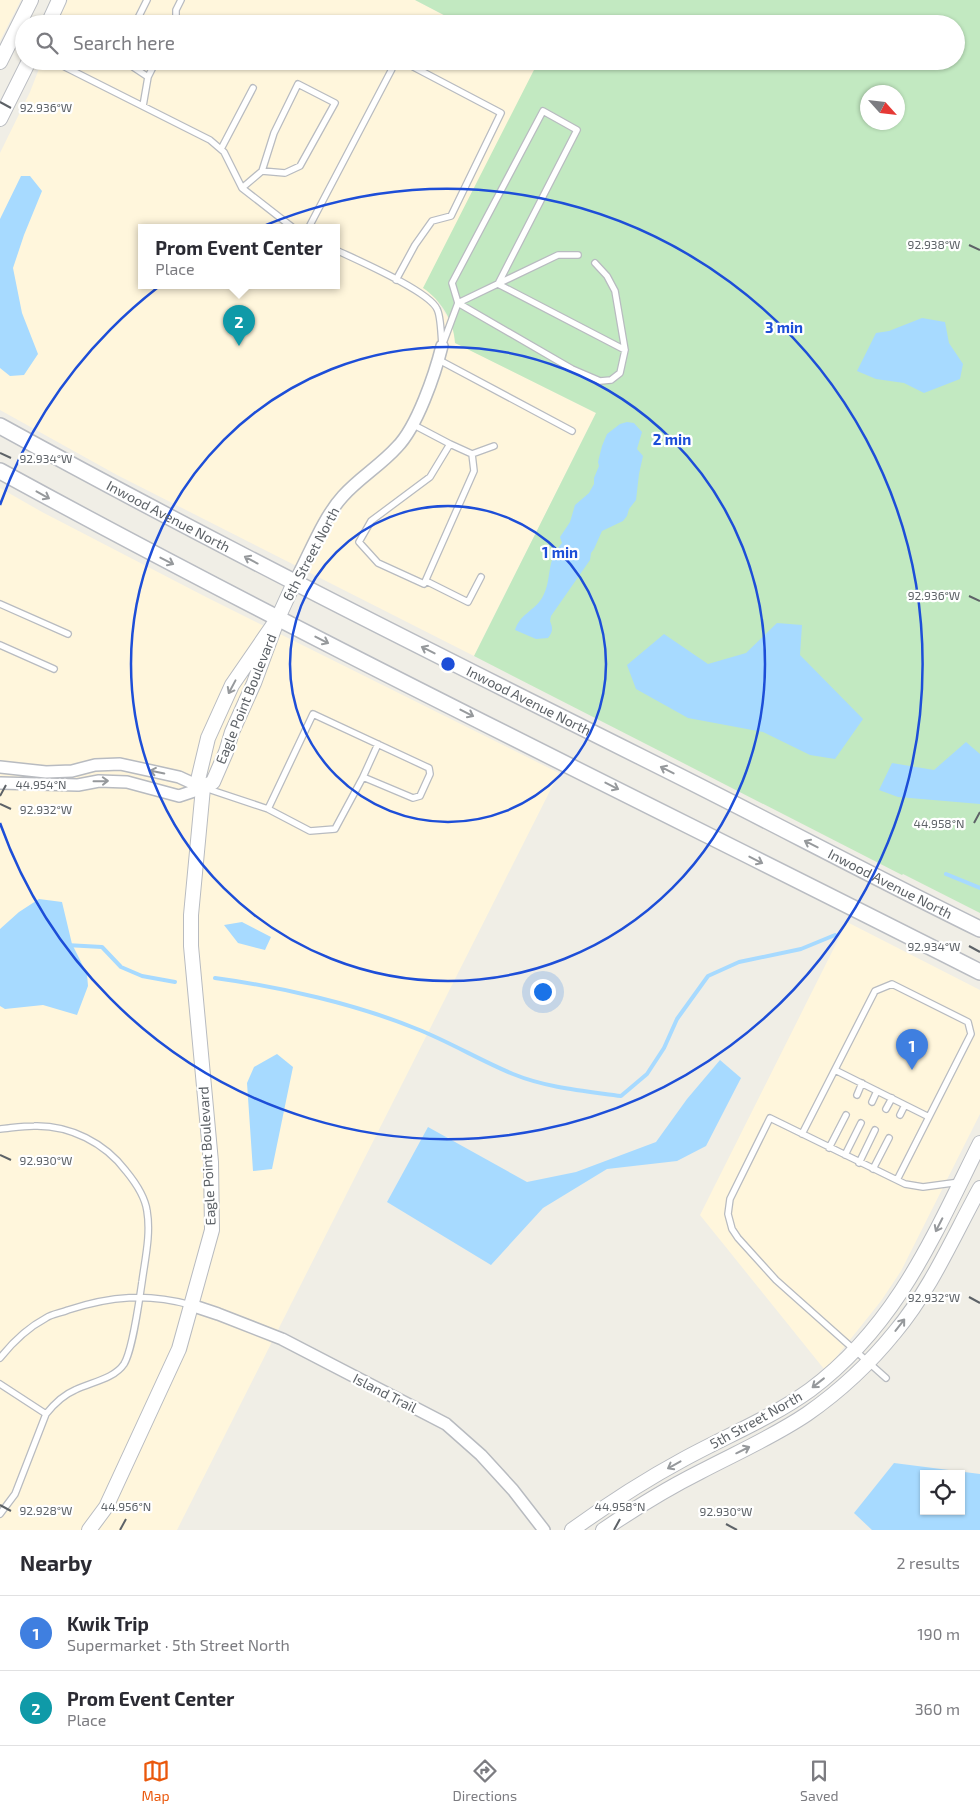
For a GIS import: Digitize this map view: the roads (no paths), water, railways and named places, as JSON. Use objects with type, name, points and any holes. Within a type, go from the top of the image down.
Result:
[{"type":"main road","name":"Inwood Avenue North","points":[[0,426],[96,479],[294,583],[684,778],[888,884],[980,929]]},
{"type":"main road","points":[[0,471],[95,523],[278,618],[980,972]]},
{"type":"street","points":[[24,15],[31,0]]},
{"type":"street","points":[[52,15],[59,0]]},
{"type":"street","points":[[0,62],[15,32]]},
{"type":"street","points":[[0,119],[24,70]]},
{"type":"street","name":"6th Street North","points":[[278,618],[328,518],[342,496],[398,447],[412,424],[435,375],[442,346]]},
{"type":"street","name":"Eagle Point Boulevard","points":[[203,788],[213,782],[232,732],[254,683],[278,618]]},
{"type":"street","name":"Eagle Point Boulevard","points":[[89,1530],[106,1507],[179,1349],[212,1230],[211,1162],[193,966],[191,915],[203,788],[198,780],[208,738],[232,686],[278,618]]},
{"type":"street","points":[[0,768],[46,772],[72,771],[95,765],[120,764],[179,777],[203,788]]},
{"type":"street","points":[[0,783],[78,785],[99,780],[127,782],[179,796],[203,788]]},
{"type":"street","name":"5th Street North","points":[[572,1530],[650,1478],[758,1422],[794,1400],[826,1377],[854,1350],[888,1311],[910,1279],[980,1143]]},
{"type":"street","name":"5th Street North","points":[[603,1530],[656,1496],[792,1424],[836,1392],[868,1362],[903,1322],[926,1289],[980,1188]]},
{"type":"street","name":"Island Trail","points":[[191,1306],[218,1314],[282,1339],[446,1424],[481,1455],[513,1490],[544,1530]]},
{"type":"lane","points":[[140,15],[147,0]]},
{"type":"lane","points":[[176,15],[176,10],[181,0]]},
{"type":"lane","points":[[11,40],[15,42]]},
{"type":"lane","points":[[72,70],[210,140],[221,150],[242,188],[288,224]]},
{"type":"lane","points":[[138,70],[148,77]]},
{"type":"lane","points":[[143,106],[148,77],[152,70]]},
{"type":"lane","points":[[311,224],[391,70]]},
{"type":"lane","points":[[396,280],[415,245],[432,221],[451,216],[501,113],[419,70]]},
{"type":"lane","points":[[242,188],[262,171],[274,133],[298,84],[336,103],[300,166],[285,173],[262,171]]},
{"type":"lane","points":[[221,150],[253,88]]},
{"type":"lane","points":[[442,346],[458,303],[452,283],[543,111],[577,130],[498,284]]},
{"type":"lane","points":[[340,252],[425,297],[438,309],[442,346]]},
{"type":"lane","points":[[458,303],[558,255],[578,255]]},
{"type":"lane","points":[[458,303],[572,369],[600,381],[611,380],[620,372],[625,350],[615,291],[607,276],[595,263]]},
{"type":"lane","points":[[498,284],[625,350]]},
{"type":"lane","points":[[439,360],[572,431]]},
{"type":"lane","points":[[412,424],[472,454],[494,446]]},
{"type":"lane","points":[[450,444],[430,477],[371,521],[359,542],[378,563],[424,584],[474,471],[472,454]]},
{"type":"lane","points":[[426,581],[468,602],[482,577]]},
{"type":"lane","points":[[0,604],[68,634]]},
{"type":"lane","points":[[0,645],[54,669]]},
{"type":"lane","points":[[268,809],[313,714],[429,768],[430,774],[420,796],[413,798],[363,777]]},
{"type":"lane","points":[[203,788],[268,809],[310,831],[335,829],[363,777],[378,744]]},
{"type":"lane","points":[[802,1134],[875,991],[892,984],[968,1022],[971,1034],[897,1180]]},
{"type":"lane","points":[[835,1070],[929,1117]]},
{"type":"lane","points":[[857,1095],[862,1084]]},
{"type":"lane","points":[[872,1102],[878,1091]]},
{"type":"lane","points":[[886,1109],[892,1098]]},
{"type":"lane","points":[[900,1116],[905,1105]]},
{"type":"lane","points":[[830,1148],[846,1115]]},
{"type":"lane","points":[[886,1378],[776,1280],[738,1238],[729,1221],[729,1206],[733,1192],[770,1118],[905,1184],[922,1187],[961,1182]]},
{"type":"lane","points":[[845,1156],[861,1123]]},
{"type":"lane","points":[[0,1129],[35,1126],[55,1128],[74,1133],[92,1142],[117,1159],[141,1193],[147,1209],[148,1233],[140,1296],[129,1351],[120,1369],[112,1375],[73,1390],[54,1404],[46,1414],[15,1494],[0,1514]]},
{"type":"lane","points":[[859,1163],[875,1130]]},
{"type":"lane","points":[[873,1169],[889,1138]]},
{"type":"lane","points":[[0,1358],[12,1344],[46,1317],[91,1303],[140,1296],[168,1299],[191,1306]]},
{"type":"lane","points":[[0,1384],[46,1414]]},
{"type":"water","points":[[21,176],[30,176],[42,191],[13,268],[22,313],[38,354],[24,375],[10,376],[0,368],[0,219]]},
{"type":"water","points":[[922,318],[945,322],[949,343],[963,364],[960,379],[924,393],[904,383],[876,379],[857,371],[876,333],[889,331]]},
{"type":"water","points":[[634,423],[642,432],[637,449],[643,456],[636,500],[623,521],[602,531],[591,553],[590,560],[551,616],[552,630],[548,638],[536,639],[515,630],[520,620],[542,598],[553,557],[562,543],[560,537],[570,522],[575,505],[589,493],[594,484],[602,446],[607,434],[620,424]]},
{"type":"water","points":[[777,623],[802,625],[800,655],[863,719],[835,759],[810,755],[763,732],[688,718],[636,689],[627,665],[664,634],[708,664],[746,653]]},
{"type":"water","points":[[966,742],[980,754],[980,804],[898,797],[879,790],[892,763],[934,770]]},
{"type":"water","points":[[39,899],[62,902],[72,944],[87,974],[88,986],[77,1015],[43,1005],[5,1009],[0,1006],[0,929],[19,912]]},
{"type":"water","points":[[242,922],[271,937],[265,950],[238,943],[224,925]]},
{"type":"water","points":[[277,1054],[293,1067],[272,1169],[253,1171],[247,1083],[254,1067]]},
{"type":"water","points":[[720,1060],[741,1078],[706,1146],[677,1161],[607,1169],[543,1208],[491,1265],[387,1202],[428,1127],[527,1182],[576,1172],[656,1142],[687,1099]]},
{"type":"water","points":[[894,1463],[949,1470],[920,1470],[920,1515],[965,1515],[965,1472],[980,1474],[980,1530],[872,1530],[854,1513]]},
{"type":"waterway","points":[[946,874],[980,888]]},
{"type":"waterway","points":[[215,978],[266,986],[344,1004],[417,1029],[526,1079],[566,1088],[621,1096],[647,1074],[664,1048],[677,1019],[708,976],[739,962],[801,949],[835,935]]},
{"type":"waterway","points":[[66,945],[102,947],[121,967],[142,976],[175,982]]},
{"type":"place","name":"Prom Event Center","points":[[239,346]]},
{"type":"place","name":"Kwik Trip","points":[[912,1070]]}]
